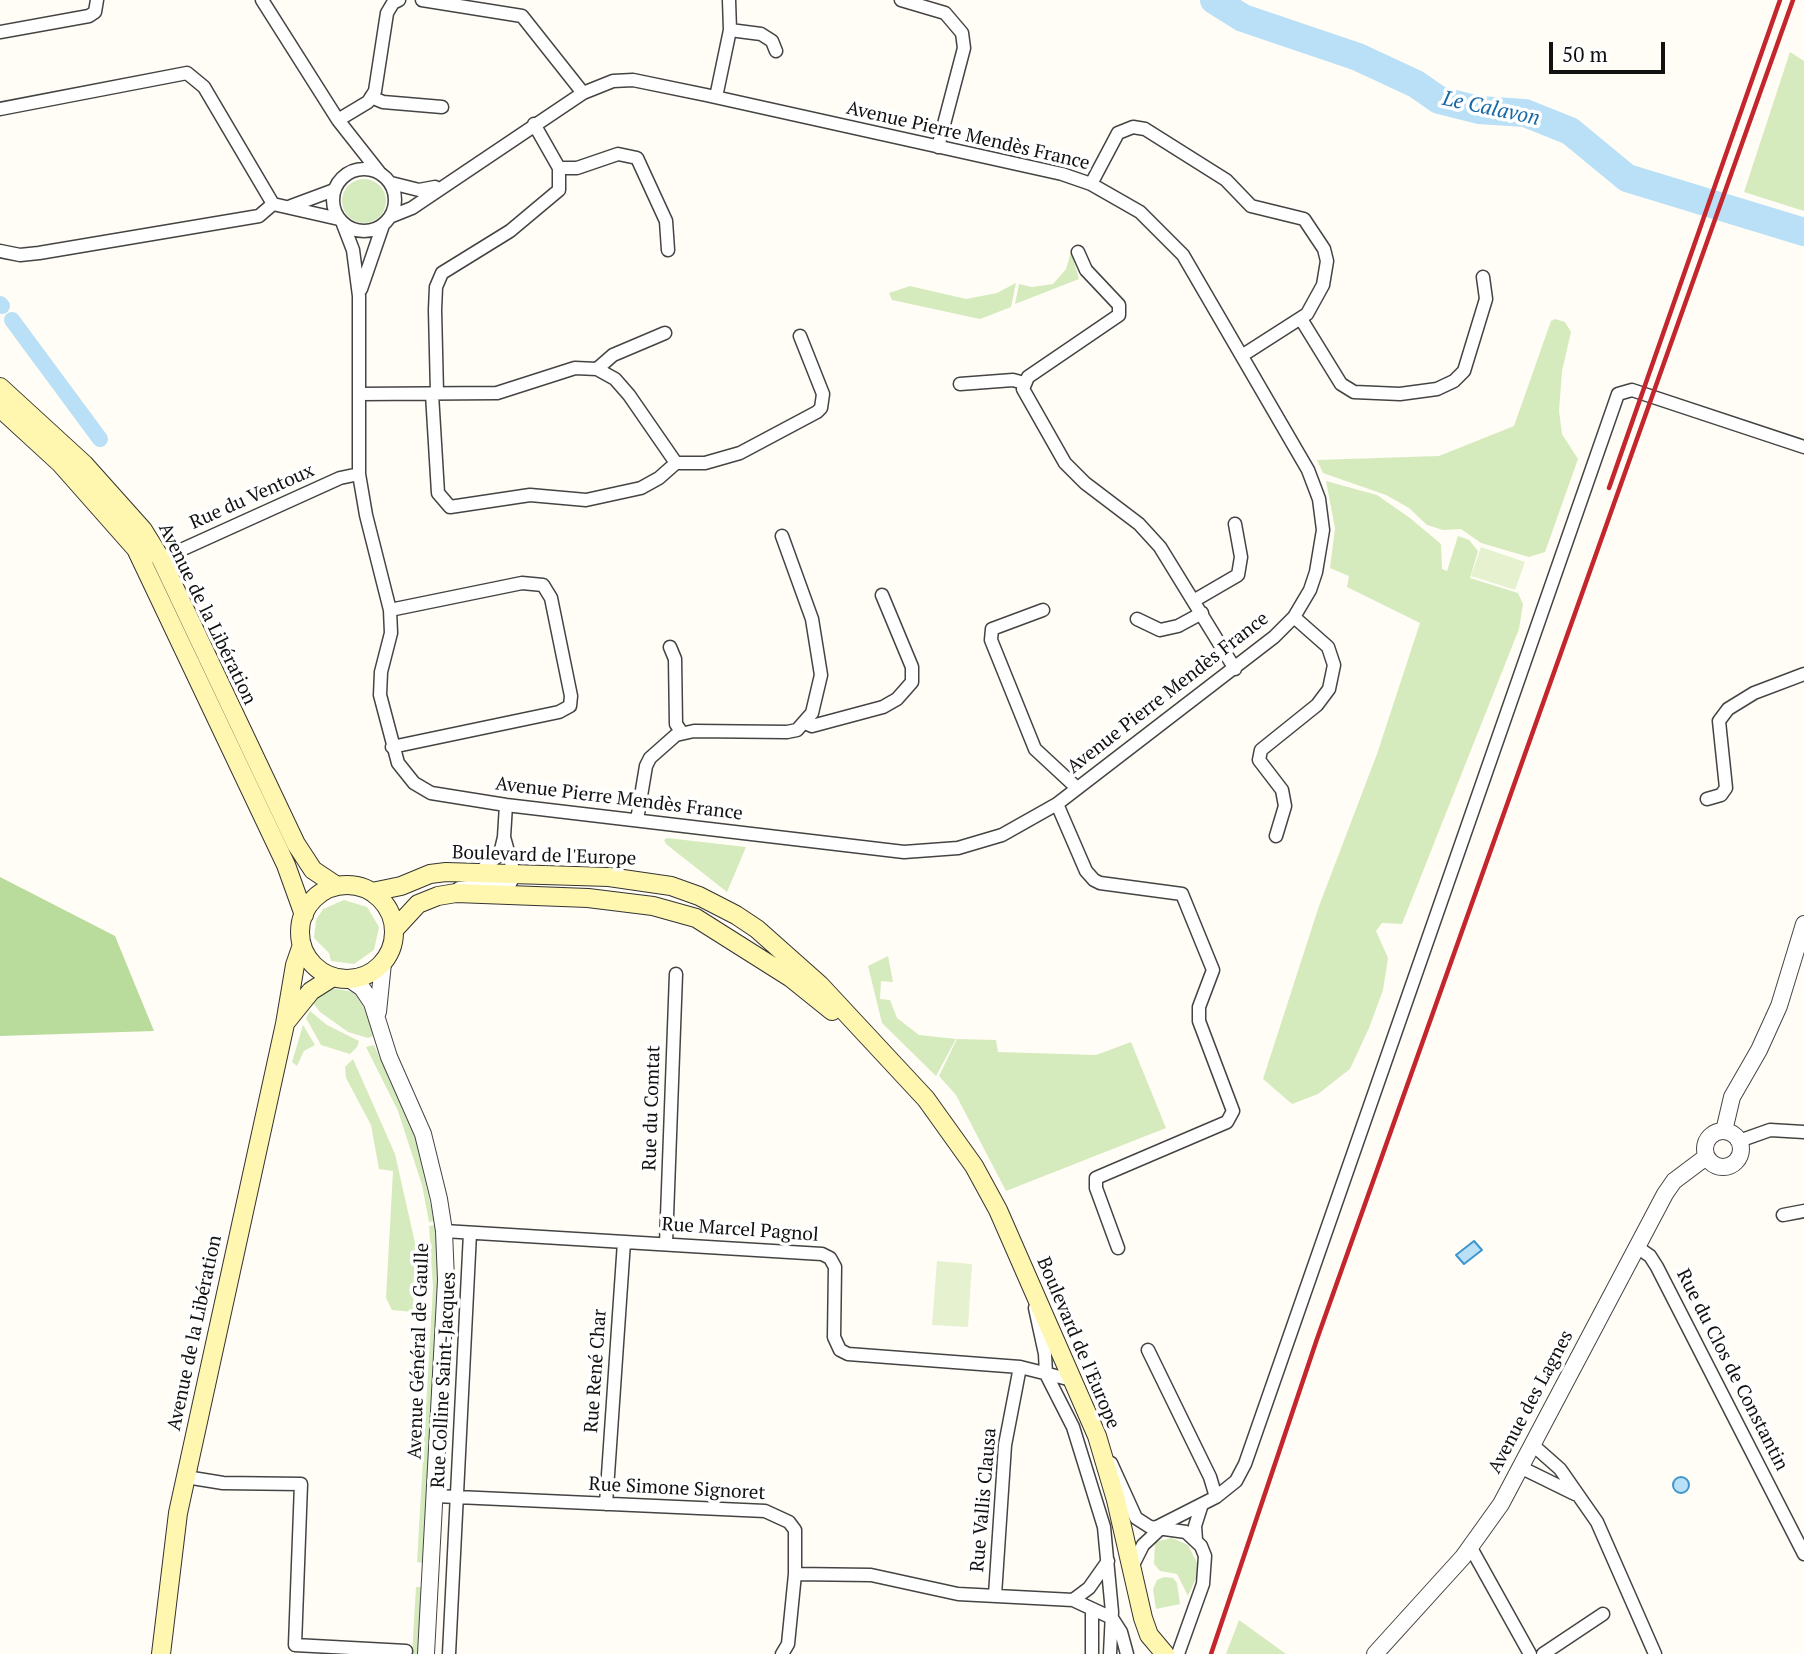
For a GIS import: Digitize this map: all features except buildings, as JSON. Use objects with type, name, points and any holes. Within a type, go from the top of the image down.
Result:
[{"type":"main road","name":"Avenue de la Libération","points":[[0,387],[109,489],[144,530],[161,559],[296,844],[313,870],[337,887]]},
{"type":"main road","name":"Avenue de la Libération","points":[[2,413],[61,463],[136,549],[286,865],[304,915]]},
{"type":"main road","name":"Boulevard de l'Europe","points":[[372,892],[401,887],[430,874],[478,873],[639,880],[671,886],[718,904],[757,929],[812,977],[901,1070],[934,1109],[974,1166],[998,1210],[1102,1451],[1149,1635],[1175,1652]]},
{"type":"main road","points":[[355,886],[372,892],[388,908],[394,930],[394,942],[383,963],[361,977],[341,978],[314,965],[302,945],[300,930],[304,915],[317,897],[337,887],[355,886]]},
{"type":"main road","name":"Boulevard de l'Europe","points":[[394,930],[418,904],[446,894],[470,892],[629,902],[696,918],[791,978],[901,1070]]},
{"type":"main road","name":"Avenue de la Libération","points":[[161,1654],[173,1538],[285,1024],[295,965],[302,945]]},
{"type":"main road","name":"Avenue de la Libération","points":[[285,1024],[311,991],[341,978]]},
{"type":"street","points":[[0,32],[89,16],[95,12],[97,0]]},
{"type":"street","points":[[0,251],[20,255],[39,253],[259,216],[273,204],[291,206],[341,221],[359,231],[387,221],[396,200],[391,183],[379,172],[338,120],[262,0]]},
{"type":"street","points":[[422,0],[522,16],[583,93]]},
{"type":"street","points":[[716,97],[730,30],[729,0]]},
{"type":"street","points":[[901,0],[945,13],[962,33],[964,48],[938,147]]},
{"type":"street","points":[[338,120],[370,97],[379,71],[387,13],[395,1]]},
{"type":"street","points":[[730,30],[761,34],[772,41],[776,51]]},
{"type":"street","points":[[0,110],[187,73],[204,87],[273,204]]},
{"type":"street","name":"Avenue Pierre Mendès France","points":[[341,221],[353,250],[359,296],[359,474],[366,515],[390,610],[391,633],[381,672],[380,695],[398,763],[414,783],[431,793],[506,805],[904,852],[958,848],[1002,835],[1057,804],[1235,668],[1274,638],[1294,617],[1317,572],[1323,530],[1322,511],[1308,470],[1202,282],[1163,233],[1140,212],[1091,184],[1062,174],[716,97],[633,80],[613,81],[583,93],[442,185],[412,208],[387,221],[359,296]]},
{"type":"street","points":[[370,97],[383,102],[442,107]]},
{"type":"street","points":[[534,124],[559,168],[559,190],[510,231],[442,272],[436,287],[434,393],[438,493],[450,507],[530,495],[586,500],[641,488],[659,478],[676,463],[705,463],[740,453],[821,408],[822,394],[800,335]]},
{"type":"street","points":[[1091,184],[1118,133],[1133,127],[1144,129],[1226,180],[1251,205],[1304,219],[1324,249],[1327,261],[1323,285],[1311,308],[1301,319],[1243,355]]},
{"type":"street","points":[[291,206],[334,190],[348,173],[352,157],[351,138]]},
{"type":"street","points":[[559,168],[576,168],[618,154],[637,158],[666,221],[668,250]]},
{"type":"street","points":[[348,173],[364,169],[379,172]]},
{"type":"street","name":"Avenue Pierre Mendès France","points":[[391,183],[419,190],[442,185]]},
{"type":"street","points":[[334,190],[333,205],[341,221]]},
{"type":"street","points":[[1078,252],[1086,270],[1119,305],[1119,315],[1024,383],[1023,389],[1043,429],[1065,463],[1085,483],[1139,524],[1160,547],[1235,668]]},
{"type":"street","points":[[1301,319],[1341,384],[1353,392],[1389,394],[1437,388],[1454,381],[1464,371],[1486,299],[1483,277]]},
{"type":"street","points":[[597,369],[613,355],[665,333]]},
{"type":"street","points":[[359,394],[497,393],[575,368],[597,369],[615,379],[629,395],[676,463]]},
{"type":"street","points":[[960,384],[1013,380],[1024,383]]},
{"type":"street","points":[[1130,1569],[1143,1545],[1157,1528],[1216,1497],[1236,1481],[1256,1435],[1618,394],[1632,390],[1804,447]]},
{"type":"street","name":"Rue du Ventoux","points":[[161,559],[340,478],[359,474]]},
{"type":"street","points":[[1195,600],[1238,575],[1241,557],[1235,524]]},
{"type":"street","points":[[637,820],[643,778],[650,758],[682,733],[797,730],[805,723],[816,702],[821,675],[812,619],[782,536]]},
{"type":"street","points":[[390,610],[522,583],[542,585],[551,598],[571,696],[570,706],[559,712],[392,747]]},
{"type":"street","points":[[805,723],[812,726],[883,706],[897,699],[912,682],[912,667],[882,595]]},
{"type":"street","points":[[1043,610],[992,629],[990,633],[1035,749],[1077,788]]},
{"type":"street","points":[[1137,619],[1160,630],[1178,626],[1202,613]]},
{"type":"street","points":[[1276,836],[1285,806],[1284,798],[1282,790],[1259,760],[1261,750],[1317,705],[1329,689],[1334,665],[1328,647],[1294,617]]},
{"type":"street","points":[[670,647],[675,659],[676,724],[682,733]]},
{"type":"street","points":[[1707,799],[1721,796],[1726,788],[1719,740],[1719,721],[1725,713],[1754,693],[1804,674]]},
{"type":"street","points":[[1057,804],[1086,871],[1094,880],[1182,894],[1213,970],[1199,1007],[1199,1021],[1233,1111],[1227,1122],[1096,1178],[1096,1188],[1118,1248]]},
{"type":"street","points":[[478,873],[500,854],[506,805]]},
{"type":"street","points":[[446,894],[473,885],[505,885],[513,878],[504,837]]},
{"type":"street","points":[[1724,1131],[1732,1097],[1759,1050],[1779,1006],[1804,925]]},
{"type":"street","name":"Avenue Général de Gaulle","points":[[378,1017],[383,963]]},
{"type":"street","name":"Rue du Comtat","points":[[666,1243],[676,974]]},
{"type":"street","name":"Avenue Général de Gaulle","points":[[341,978],[368,995],[378,1017],[389,1057],[423,1134],[444,1231],[446,1280],[426,1654]]},
{"type":"street","points":[[1739,1141],[1770,1130],[1804,1132]]},
{"type":"street","points":[[1724,1131],[1739,1141],[1741,1154],[1728,1167],[1715,1166],[1706,1157],[1707,1139],[1724,1131]]},
{"type":"street","name":"Avenue des Lagnes","points":[[1375,1654],[1471,1548],[1522,1468],[1674,1181],[1706,1157]]},
{"type":"street","points":[[1783,1215],[1804,1211]]},
{"type":"street","name":"Rue Marcel Pagnol","points":[[444,1231],[822,1254],[830,1258],[835,1267],[834,1337],[840,1350],[848,1354],[1020,1367],[1072,1380]]},
{"type":"street","name":"Rue Colline Saint-Jacques","points":[[449,1654],[470,1233]]},
{"type":"street","name":"Rue René Char","points":[[606,1504],[624,1242]]},
{"type":"street","name":"Rue du Clos de Constantin","points":[[1637,1247],[1650,1256],[1657,1267],[1804,1554]]},
{"type":"street","points":[[1030,1284],[1045,1354],[1045,1374],[1073,1427],[1095,1492],[1108,1561],[1112,1618],[1110,1654]]},
{"type":"street","points":[[1148,1349],[1210,1477],[1216,1497]]},
{"type":"street","name":"Rue Vallis Clausa","points":[[995,1595],[1005,1445],[1020,1367]]},
{"type":"street","points":[[1534,1446],[1552,1459],[1597,1522],[1655,1654]]},
{"type":"street","points":[[1102,1451],[1113,1466],[1136,1518],[1157,1528],[1178,1529],[1196,1540]]},
{"type":"street","points":[[1522,1468],[1578,1496]]},
{"type":"street","points":[[186,1477],[223,1483],[301,1484],[295,1645],[405,1653]]},
{"type":"street","name":"Rue Simone Signoret","points":[[435,1496],[765,1511],[778,1515],[789,1521],[797,1538],[788,1644],[782,1654]]},
{"type":"street","points":[[1175,1652],[1203,1584],[1205,1556],[1196,1540],[1195,1526],[1202,1504]]},
{"type":"street","points":[[1471,1548],[1530,1654]]},
{"type":"street","points":[[1073,1600],[1089,1588],[1108,1561]]},
{"type":"street","points":[[795,1574],[871,1575],[958,1594],[1073,1600],[1112,1618],[1121,1632],[1127,1654]]},
{"type":"street","points":[[1092,1609],[1092,1654]]},
{"type":"street","points":[[1543,1654],[1602,1614]]},
{"type":"green space","points":[[1790,52],[1804,61],[1804,211],[1744,192]]},
{"type":"green space","points":[[364,179],[379,186],[386,201],[379,216],[364,223],[349,216],[342,201],[349,186]]},
{"type":"green space","points":[[1071,252],[1079,279],[1015,304],[1019,284],[1032,287],[1053,284],[1066,269]]},
{"type":"green space","points":[[1016,283],[1011,307],[980,319],[892,300],[889,293],[910,286],[966,299],[997,293]]},
{"type":"green space","points":[[1555,319],[1565,322],[1571,332],[1562,371],[1559,411],[1562,434],[1578,459],[1545,552],[1529,557],[1481,543],[1461,529],[1443,530],[1427,525],[1409,508],[1386,495],[1323,473],[1317,460],[1439,456],[1514,426],[1551,321]]},
{"type":"green space","points":[[1326,481],[1377,495],[1410,518],[1441,544],[1442,569],[1447,571],[1458,536],[1469,540],[1478,551],[1470,578],[1518,593],[1523,604],[1519,629],[1402,924],[1382,923],[1376,931],[1388,958],[1383,990],[1369,1028],[1350,1069],[1318,1094],[1292,1104],[1263,1079],[1319,906],[1377,754],[1420,623],[1347,587],[1349,576],[1330,568],[1335,528]]},
{"type":"green space","points":[[1481,547],[1525,562],[1515,590],[1471,576]]},
{"type":"green space","points":[[667,838],[746,847],[727,892],[666,844],[664,840]]},
{"type":"green space","points":[[0,877],[115,936],[154,1031],[0,1036]]},
{"type":"green space","points":[[344,900],[367,907],[379,927],[374,950],[354,964],[331,961],[329,953],[314,938],[316,920],[323,909]]},
{"type":"green space","points":[[888,956],[893,982],[881,981],[880,999],[890,1000],[897,1018],[919,1035],[956,1039],[936,1076],[882,1023],[868,966]]},
{"type":"green space","points":[[330,988],[356,995],[368,1015],[373,1036],[368,1038],[348,1032],[320,1012],[312,1002]]},
{"type":"green space","points":[[310,1011],[327,1025],[359,1041],[357,1047],[350,1054],[321,1045],[306,1018]]},
{"type":"green space","points":[[303,1025],[315,1045],[304,1051],[297,1066],[292,1062]]},
{"type":"green space","points":[[957,1039],[996,1040],[998,1052],[1096,1055],[1131,1042],[1166,1128],[1006,1191],[956,1095],[939,1076]]},
{"type":"green space","points":[[374,1045],[416,1141],[434,1221],[429,1222],[422,1185],[398,1111],[366,1047]]},
{"type":"green space","points":[[353,1059],[395,1154],[415,1243],[413,1312],[392,1310],[386,1298],[393,1171],[379,1169],[371,1125],[346,1078],[345,1067]]},
{"type":"green space","points":[[435,1225],[439,1288],[423,1563],[417,1562],[433,1287],[429,1226]]},
{"type":"green space","points":[[937,1261],[972,1264],[968,1327],[932,1325]]},
{"type":"green space","points":[[1172,1538],[1188,1545],[1198,1565],[1198,1574],[1188,1596],[1177,1574],[1160,1571],[1154,1564],[1155,1542]]},
{"type":"green space","points":[[1164,1577],[1173,1578],[1177,1583],[1180,1604],[1156,1609],[1153,1589],[1157,1580]]},
{"type":"green space","points":[[416,1587],[421,1587],[419,1654],[412,1654]]},
{"type":"green space","points":[[1239,1620],[1286,1654],[1226,1654]]},
{"type":"water","points":[[1474,1241],[1482,1250],[1464,1264],[1456,1255]]},
{"type":"water","points":[[1681,1477],[1687,1479],[1687,1491],[1681,1493],[1675,1491],[1673,1485],[1675,1479]]},
{"type":"waterway","name":"Le Calavon","points":[[1214,0],[1243,18],[1358,57],[1416,84],[1439,100],[1479,110],[1525,113],[1570,131],[1627,178],[1804,232]]},
{"type":"waterway","points":[[12,320],[100,439]]},
{"type":"railway","points":[[1609,488],[1780,0]]},
{"type":"railway","points":[[1211,1654],[1317,1339],[1793,0]]}]
